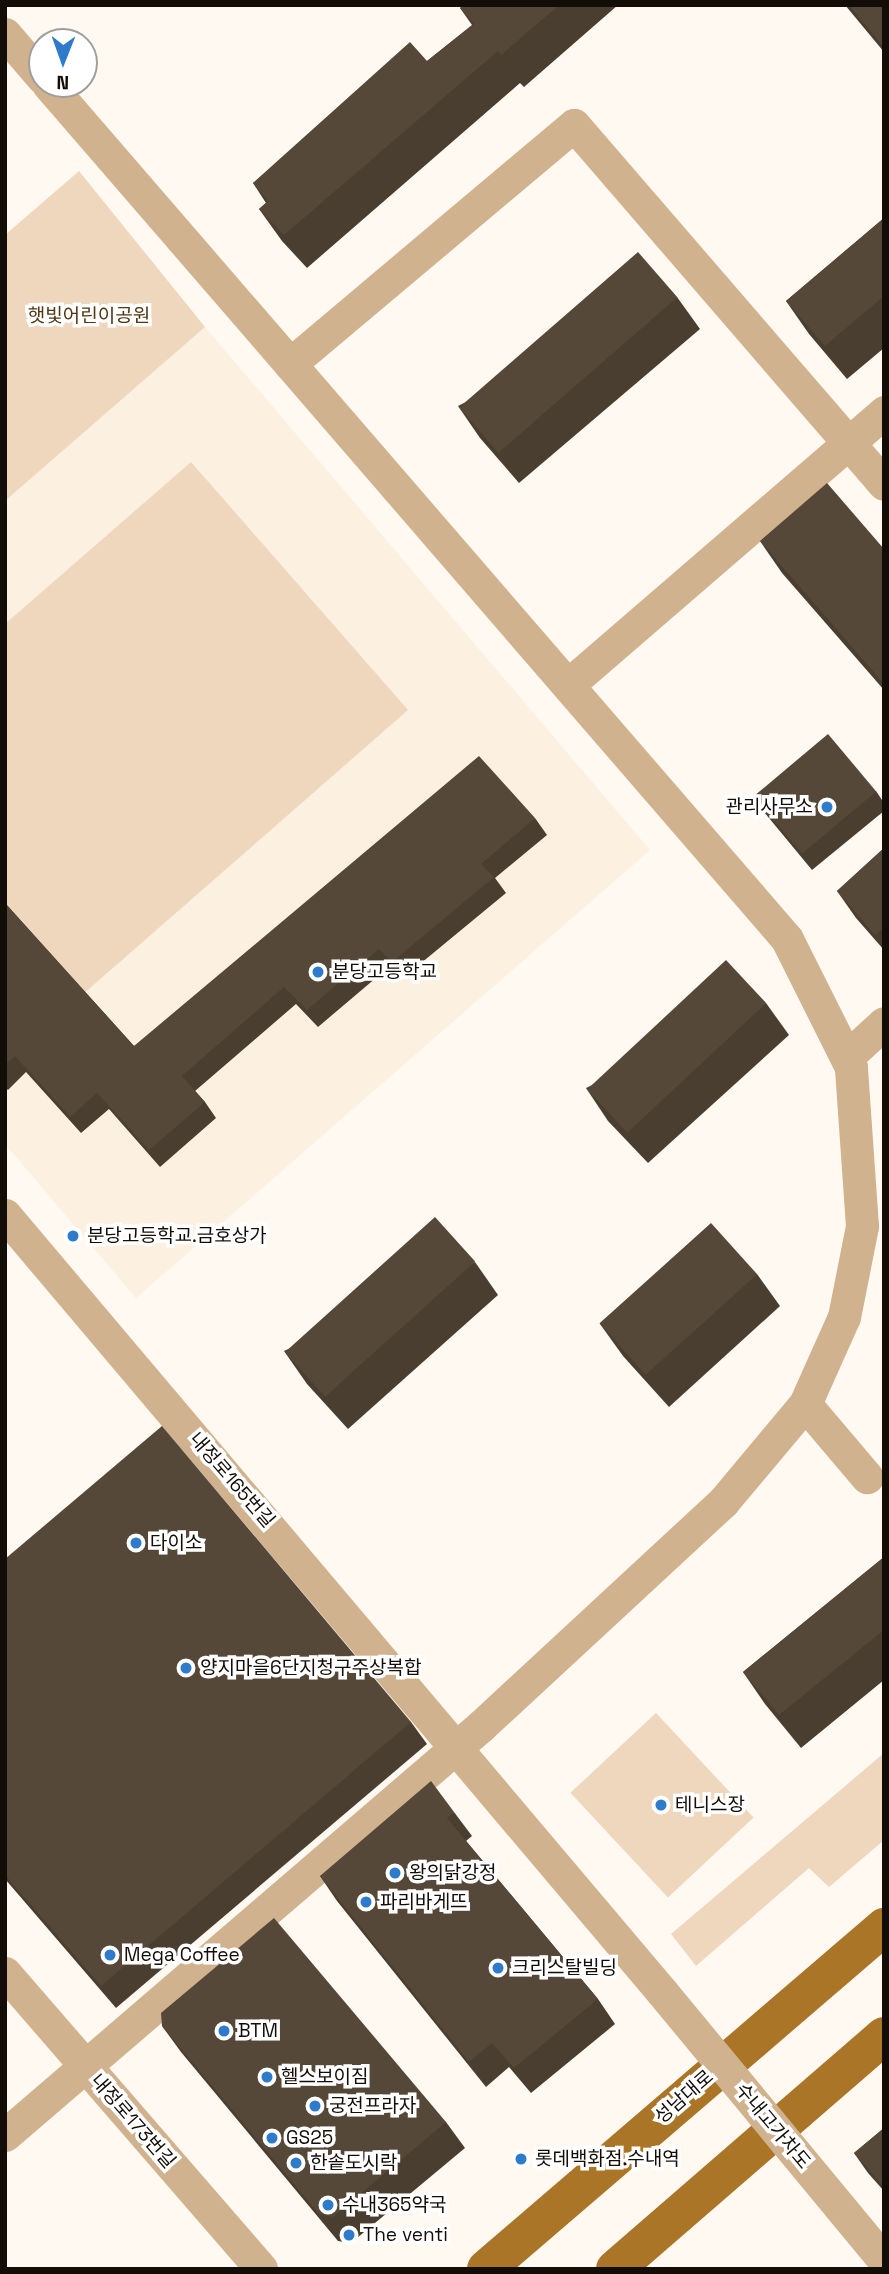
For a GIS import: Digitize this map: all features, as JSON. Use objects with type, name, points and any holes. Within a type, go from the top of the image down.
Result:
[{"type":"main road","name":"성남대로","points":[[486,2269],[884,1927]]},
{"type":"main road","points":[[615,2269],[884,2036]]},
{"type":"street","points":[[5,34],[28,61]]},
{"type":"street","points":[[5,2135],[459,1745],[723,1502],[805,1404],[844,1317],[862,1226],[858,1115],[847,1057],[787,939],[60,98]]},
{"type":"street","points":[[290,364],[574,125],[884,484]]},
{"type":"street","points":[[568,685],[884,412]]},
{"type":"street","points":[[847,1057],[884,1023]]},
{"type":"street","name":"내정로165번길","points":[[5,1214],[459,1745],[662,1992]]},
{"type":"street","points":[[805,1404],[867,1477]]},
{"type":"street","points":[[146,1443],[176,1416]]},
{"type":"street","name":"내정로173번길","points":[[5,1973],[261,2269]]},
{"type":"street","name":"수내고가차도","points":[[662,1992],[884,2260]]},
{"type":"shaded area","points":[[205,327],[650,850],[136,1298],[5,1144],[5,501]]},
{"type":"green space","name":"햇빛어린이공원","points":[[79,171],[205,327],[5,501],[5,235]]},
{"type":"green space","points":[[191,462],[408,710],[82,995],[5,907],[5,624]]},
{"type":"green space","name":"테니스장","points":[[656,1713],[754,1818],[668,1897],[570,1793]]},
{"type":"green space","points":[[884,1753],[884,1840],[829,1887],[809,1868],[696,1966],[671,1934]]},
{"type":"building","points":[[463,5],[559,5],[501,55],[498,51],[284,235],[259,209],[268,201],[253,183],[410,42],[427,61],[474,24],[460,8]]},
{"type":"building","points":[[849,5],[884,5],[884,48]]},
{"type":"building","points":[[884,218],[884,296],[825,346],[786,301]]},
{"type":"building","points":[[638,252],[677,297],[498,453],[459,407]]},
{"type":"building","points":[[827,483],[884,549],[884,684],[760,541]]},
{"type":"building","name":"관리사무소","points":[[828,734],[876,791],[802,854],[754,796]]},
{"type":"building","name":"분당고등학교","points":[[479,756],[535,818],[481,864],[494,877],[392,962],[379,949],[307,1010],[284,987],[182,1076],[205,1102],[149,1150],[97,1093],[70,1117],[15,1056],[5,1065],[5,903],[134,1046]]},
{"type":"building","points":[[884,848],[884,928],[875,935],[837,891]]},
{"type":"building","points":[[726,960],[766,1003],[627,1133],[587,1090]]},
{"type":"building","points":[[435,1217],[475,1262],[325,1397],[285,1352]]},
{"type":"building","points":[[711,1223],[757,1274],[646,1375],[600,1323]]},
{"type":"building","name":"양지마을6단지청구주상복합","points":[[162,1426],[411,1722],[101,1986],[5,1875],[5,1559]]},
{"type":"building","points":[[884,1557],[884,1630],[779,1715],[743,1672]]},
{"type":"building","name":"크리스탈빌딩","points":[[431,1781],[454,1812],[447,1818],[598,1999],[514,2068],[492,2043],[469,2062],[320,1876]]},
{"type":"building","name":"궁전프라자","points":[[274,1918],[446,2122],[333,2217],[319,2214],[162,2026],[161,2013]]},
{"type":"building","points":[[884,2128],[884,2187],[854,2153]]},
{"type":"place","name":"관리사무소","points":[[827,807]]},
{"type":"place","name":"분당고등학교","points":[[318,972]]},
{"type":"place","name":"분당고등학교.금호상가","points":[[73,1236]]},
{"type":"place","name":"다이소","points":[[136,1543]]},
{"type":"place","name":"양지마을6단지청구주상복합","points":[[186,1668]]},
{"type":"place","name":"테니스장","points":[[661,1805]]},
{"type":"place","name":"왕의닭강정","points":[[395,1873]]},
{"type":"place","name":"파리바게뜨","points":[[366,1902]]},
{"type":"place","name":"Mega Coffee","points":[[110,1955]]},
{"type":"place","name":"크리스탈빌딩","points":[[498,1968]]},
{"type":"place","name":"BTM","points":[[224,2031]]},
{"type":"place","name":"헬스보이짐","points":[[267,2077]]},
{"type":"place","name":"궁전프라자","points":[[315,2106]]},
{"type":"place","name":"GS25","points":[[272,2138]]},
{"type":"place","name":"롯데백화점.수내역","points":[[521,2159]]},
{"type":"place","name":"한솥도시락","points":[[296,2163]]},
{"type":"place","name":"수내365약국","points":[[328,2205]]},
{"type":"place","name":"The venti","points":[[349,2235]]}]
